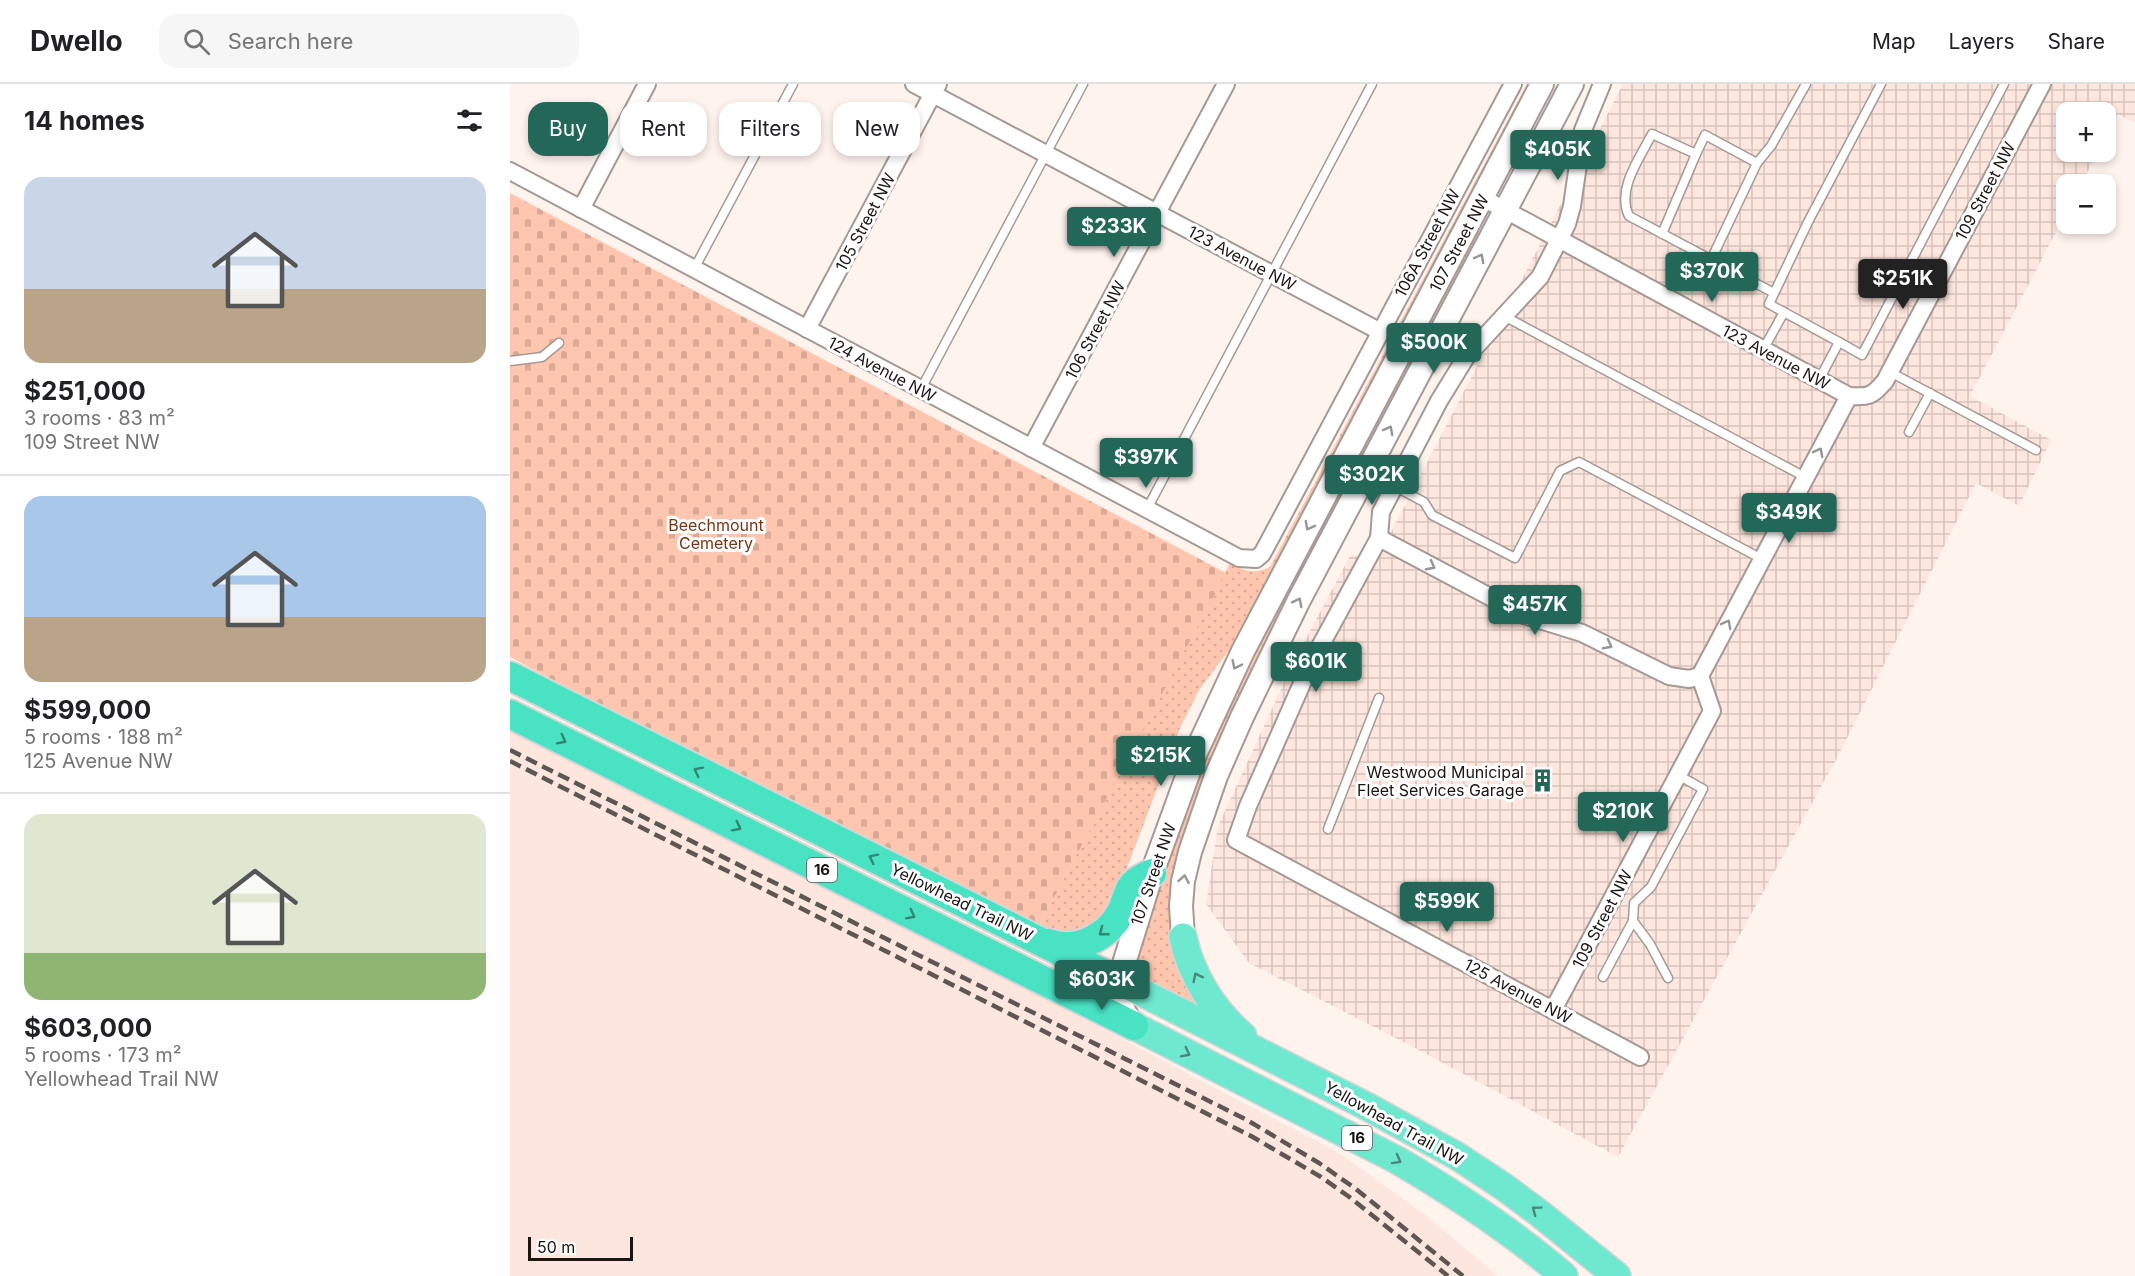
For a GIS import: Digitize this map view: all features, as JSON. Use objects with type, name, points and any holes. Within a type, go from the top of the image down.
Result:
[{"type":"highway","name":"Yellowhead Trail NW","points":[[510,676],[1368,1107],[1457,1156],[1504,1187],[1617,1276]]},
{"type":"highway","name":"Yellowhead Trail NW","points":[[510,714],[1397,1160],[1481,1213],[1564,1276]]},
{"type":"highway","points":[[1038,940],[1056,946],[1066,946],[1089,942],[1100,936],[1115,921],[1133,885],[1152,873]]},
{"type":"highway","points":[[1183,937],[1194,972],[1221,1015],[1243,1037],[1281,1063]]},
{"type":"main road","name":"107 Street NW","points":[[1134,1026],[1120,1000],[1125,955],[1185,778],[1235,666],[1542,84]]},
{"type":"main road","name":"107 Street NW","points":[[1183,937],[1180,906],[1190,852],[1216,776],[1242,717],[1298,602],[1572,84]]},
{"type":"street","points":[[581,209],[647,84]]},
{"type":"street","name":"123 Avenue NW","points":[[914,84],[936,89],[1046,154],[1379,332]]},
{"type":"street","name":"106 Street NW","points":[[1031,448],[1226,84]]},
{"type":"street","name":"106A Street NW","points":[[1256,559],[1265,548],[1513,84]]},
{"type":"street","points":[[1602,84],[1583,130],[1568,224],[1540,277],[1466,357],[1454,375],[1381,512],[1379,538],[1524,615],[1582,633],[1669,676],[1689,680],[1700,676],[1849,396]]},
{"type":"street","name":"109 Street NW","points":[[1849,396],[1866,397],[1875,393],[1890,372],[2042,84]]},
{"type":"street","name":"105 Street NW","points":[[807,329],[936,89]]},
{"type":"street","name":"124 Avenue NW","points":[[510,171],[1239,558],[1256,559]]},
{"type":"street","name":"123 Avenue NW","points":[[1483,198],[1849,396]]},
{"type":"street","name":"125 Avenue NW","points":[[1379,538],[1311,663],[1248,806],[1236,840],[1640,1057]]},
{"type":"street","name":"109 Street NW","points":[[1553,1010],[1712,711],[1700,676]]},
{"type":"lane","points":[[694,268],[793,84]]},
{"type":"lane","points":[[921,389],[1083,84]]},
{"type":"lane","points":[[1147,509],[1372,84]]},
{"type":"lane","points":[[1711,260],[1757,163],[1771,146],[1806,84]]},
{"type":"lane","points":[[1879,85],[1808,222],[1769,304],[1862,355],[2004,84]]},
{"type":"lane","points":[[1696,154],[1652,134],[1625,189],[1624,206],[1629,216],[1774,293]]},
{"type":"lane","points":[[1662,234],[1705,135],[1757,163]]},
{"type":"lane","points":[[1763,350],[1784,312]]},
{"type":"lane","points":[[1504,316],[1805,477]]},
{"type":"lane","points":[[1819,380],[1839,342]]},
{"type":"lane","points":[[510,361],[542,357],[559,344]]},
{"type":"lane","points":[[1890,372],[2036,450]]},
{"type":"lane","points":[[1909,432],[1929,393]]},
{"type":"lane","points":[[1394,486],[1424,502],[1432,514],[1515,558],[1560,471],[1579,462],[1762,560]]},
{"type":"lane","points":[[1328,828],[1378,698]]},
{"type":"lane","points":[[1603,977],[1633,921],[1634,903],[1651,887],[1704,789],[1678,776]]},
{"type":"lane","points":[[1633,921],[1650,944],[1668,978]]},
{"type":"shaded area","points":[[1623,84],[2135,84],[2135,123],[2118,114],[2116,118],[2116,102],[2056,102],[2056,162],[2093,162],[2086,174],[2056,174],[2056,232],[1970,396],[2051,440],[2019,506],[1976,483],[1839,754],[1618,1157],[1417,1049],[1249,963],[1206,904],[1218,826],[1294,661],[1351,554],[1374,565]]},
{"type":"shaded area","points":[[510,732],[1011,981],[1339,1153],[1425,1215],[1498,1276],[510,1276]]},
{"type":"green space","points":[[1527,84],[1534,84],[1263,592],[1233,645],[1199,690],[1180,728],[1113,905],[1083,932],[1060,935],[1039,926],[1230,563],[1250,571],[1270,567]]},
{"type":"green space","name":"Beechmount Cemetery","points":[[510,193],[1226,573],[1039,926],[510,657]]},
{"type":"green space","points":[[1481,230],[1485,234],[1179,852],[1205,1010],[1133,973],[1134,960],[1178,828],[1202,765],[1239,681],[1474,237]]},
{"type":"railway","points":[[510,750],[1247,1120],[1319,1163],[1356,1189],[1463,1276]]},
{"type":"railway","points":[[510,761],[1251,1136],[1321,1177],[1348,1196],[1448,1276]]},
{"type":"place","name":"Westwood Municipal Fleet Services Garage","points":[[1542,781]]}]
